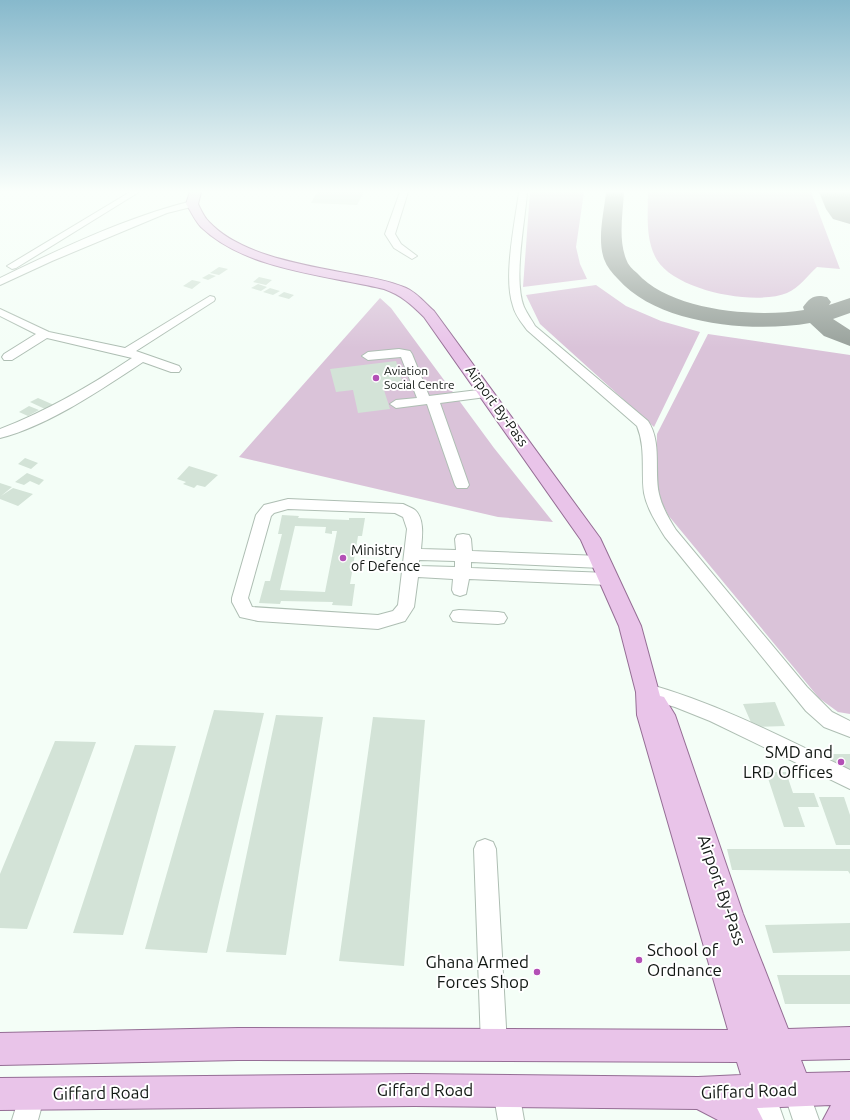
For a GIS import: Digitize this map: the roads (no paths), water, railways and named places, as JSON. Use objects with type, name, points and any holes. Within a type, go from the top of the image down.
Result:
[{"type":"main road","name":"Airport By-Pass","points":[[232,244],[245,251],[271,260],[388,286],[402,291],[413,298],[429,314],[579,520],[590,538],[630,626],[648,692],[649,715],[767,1106]]},
{"type":"main road","name":"Airport By-Pass","points":[[648,692],[663,715],[729,914],[796,1090]]},
{"type":"main road","points":[[0,1050],[238,1044],[748,1046],[850,1043]]},
{"type":"main road","name":"Giffard Road","points":[[0,1094],[28,1107],[414,1090],[509,1105],[698,1093],[767,1106],[796,1090],[850,1088]]},
{"type":"main road","points":[[698,1093],[725,1105],[746,1120]]},
{"type":"main road","points":[[840,1120],[850,1108]]},
{"type":"street","points":[[0,273],[48,244]]},
{"type":"street","points":[[0,282],[48,259],[84,244]]},
{"type":"street","points":[[396,244],[412,256]]},
{"type":"street","points":[[519,244],[516,276],[518,306],[531,328],[643,424],[648,434],[650,446],[650,486],[654,503],[664,523],[799,691],[827,719],[850,729]]},
{"type":"street","points":[[127,352],[210,299]]},
{"type":"street","points":[[0,312],[45,334],[127,352],[140,358],[175,369]]},
{"type":"street","points":[[8,357],[45,334]]},
{"type":"street","points":[[368,356],[399,353],[406,354],[428,400],[462,485]]},
{"type":"street","points":[[0,434],[45,416],[96,387],[140,358]]},
{"type":"street","points":[[396,404],[486,393]]},
{"type":"street","points":[[296,504],[398,508],[405,510],[410,514],[415,524],[412,554],[406,607],[404,612],[399,616],[378,622],[251,614],[246,612],[240,602],[264,515],[269,509],[274,507],[296,504]]},
{"type":"street","points":[[460,590],[464,556],[463,539]]},
{"type":"street","points":[[412,554],[601,562]]},
{"type":"street","points":[[528,559],[528,576]]},
{"type":"street","points":[[410,571],[609,579]]},
{"type":"street","points":[[459,616],[498,618]]},
{"type":"street","points":[[648,692],[717,714],[850,780]]},
{"type":"street","points":[[485,848],[494,1045]]},
{"type":"street","points":[[796,1090],[806,1120]]},
{"type":"place","name":"Aviation Social Centre","points":[[376,378]]},
{"type":"place","name":"Ministry of Defence","points":[[343,558]]},
{"type":"place","name":"SMD and LRD Offices","points":[[841,762]]},
{"type":"place","name":"School of Ordnance","points":[[639,960]]},
{"type":"place","name":"Ghana Armed Forces Shop","points":[[537,972]]}]
